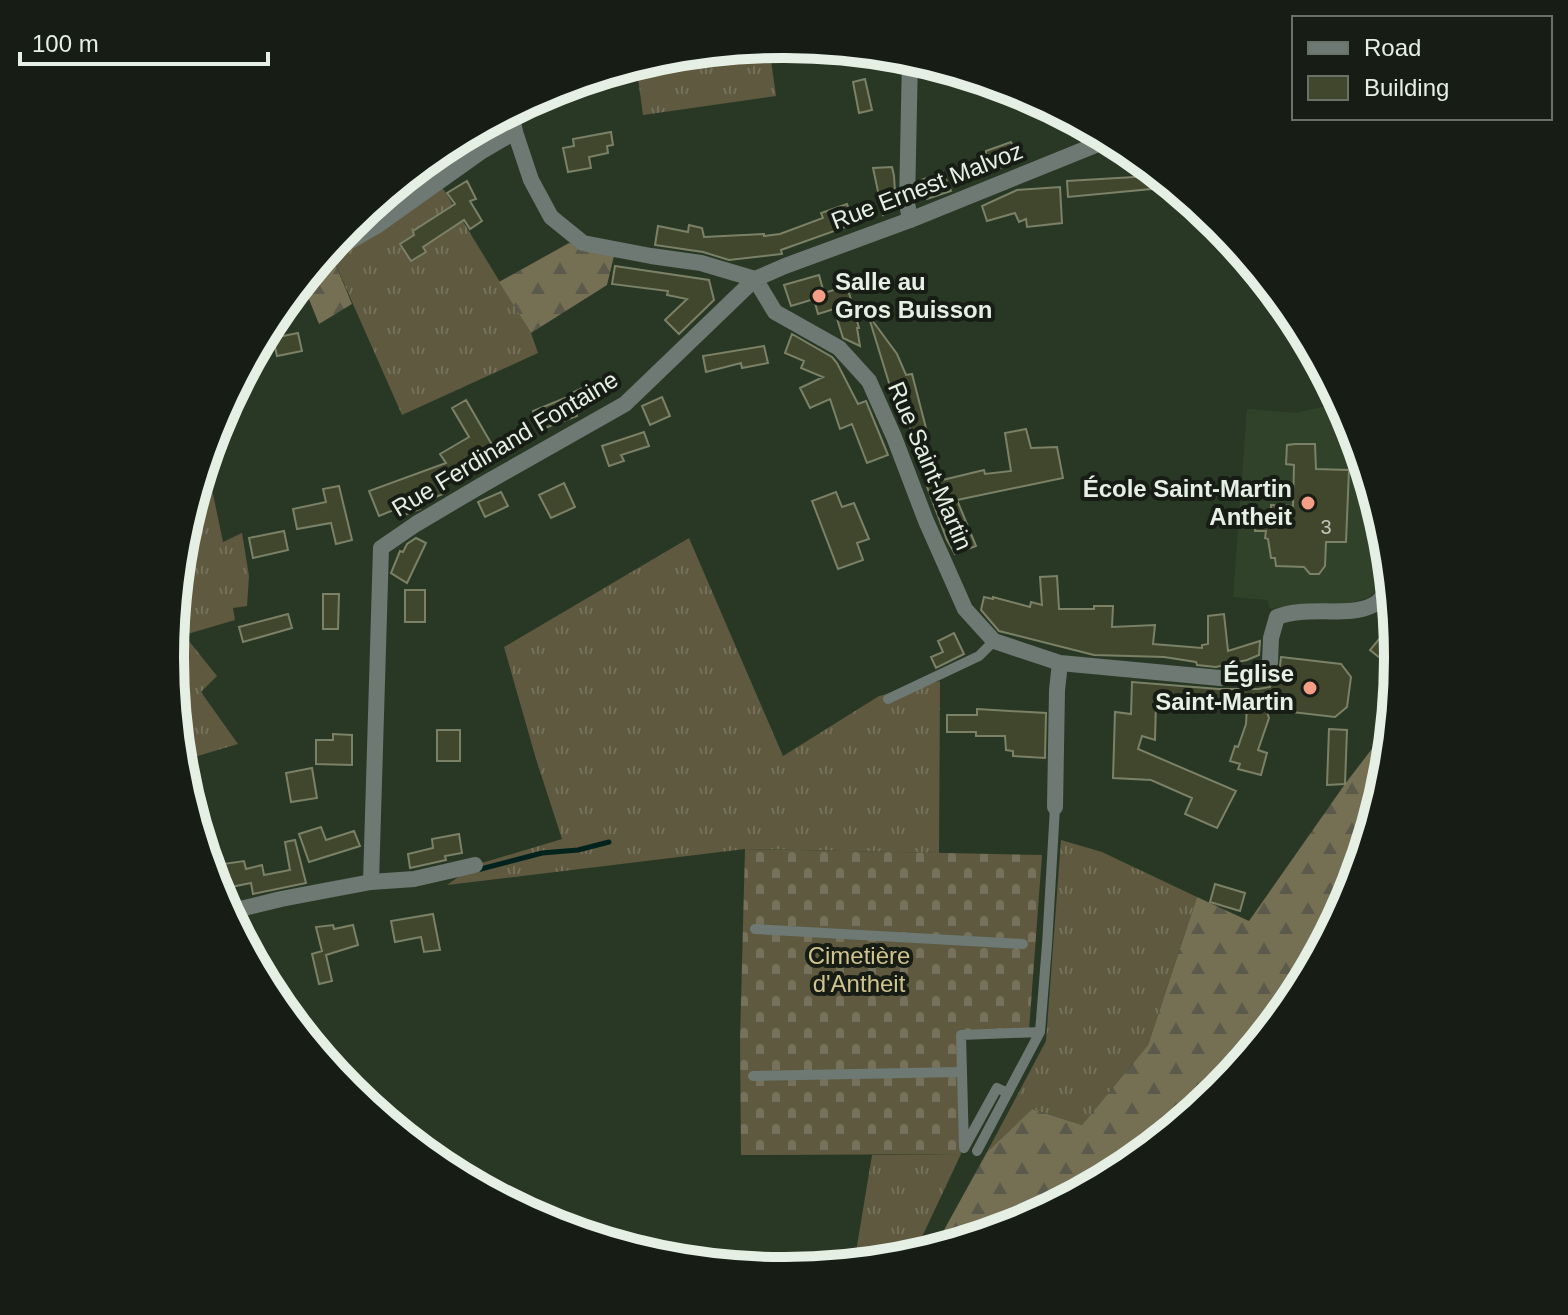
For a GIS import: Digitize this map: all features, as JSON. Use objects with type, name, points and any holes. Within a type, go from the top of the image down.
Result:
[{"type":"street","points":[[910,72],[907,203],[910,220]]},
{"type":"street","points":[[513,123],[531,180],[551,217],[583,243],[701,263],[755,279]]},
{"type":"street","points":[[357,237],[482,151],[515,132]]},
{"type":"street","name":"Rue Ernest Malvoz","points":[[755,279],[1095,145]]},
{"type":"street","name":"Rue Saint-Martin","points":[[755,279],[775,312],[839,348],[869,381],[965,609],[994,641],[1060,663],[1220,678],[1258,678],[1264,675],[1270,662],[1271,638],[1277,617],[1302,612],[1360,611],[1380,599]]},
{"type":"street","name":"Rue Ferdinand Fontaine","points":[[371,882],[381,548],[468,493],[625,404],[755,279]]},
{"type":"street","points":[[1055,807],[1060,663]]},
{"type":"street","points":[[240,909],[371,882],[414,879],[475,865]]},
{"type":"lane","points":[[888,699],[979,656],[994,641]]},
{"type":"lane","points":[[977,1151],[1040,1032],[1055,807]]},
{"type":"lane","points":[[755,929],[1023,944]]},
{"type":"lane","points":[[1008,1093],[997,1088],[964,1148],[961,1035],[1040,1032]]},
{"type":"lane","points":[[753,1076],[961,1072]]},
{"type":"shaded area","name":"École Saint-Martin Antheit","points":[[1329,407],[1338,428],[1352,465],[1372,541],[1379,588],[1368,598],[1344,604],[1269,608],[1268,600],[1233,597],[1247,409],[1296,413]]},
{"type":"green space","points":[[771,58],[776,96],[643,115],[638,76],[706,63]]},
{"type":"green space","points":[[442,187],[531,333],[538,353],[402,415],[334,261]]},
{"type":"green space","points":[[569,243],[614,256],[607,285],[531,333],[499,282]]},
{"type":"green space","points":[[334,261],[352,304],[319,324],[307,294]]},
{"type":"green space","points":[[211,483],[223,542],[242,533],[249,576],[247,606],[233,608],[235,620],[185,635],[196,541]]},
{"type":"green space","points":[[689,538],[783,756],[879,696],[940,681],[939,853],[745,849],[447,885],[475,865],[562,839],[504,647]]},
{"type":"green space","points":[[185,636],[217,676],[201,692],[238,744],[193,757],[186,697]]},
{"type":"green space","points":[[1377,742],[1352,850],[1322,923],[1282,991],[1235,1053],[1149,1133],[1084,1177],[1013,1211],[940,1237],[987,1152],[1032,1109],[1082,1125],[1148,1045],[1197,897],[1249,921]]},
{"type":"green space","points":[[1061,840],[1102,852],[1197,897],[1148,1045],[1082,1125],[1032,1109],[987,1152],[1046,1041]]},
{"type":"green space","name":"Cimetière d'Antheit","points":[[745,849],[1042,855],[1029,1030],[958,1034],[961,1154],[741,1155],[740,1040]]},
{"type":"green space","points":[[961,1154],[920,1241],[856,1253],[872,1155]]},
{"type":"building","points":[[865,79],[872,110],[859,113],[853,82]]},
{"type":"building","points":[[611,132],[613,145],[607,146],[608,153],[589,157],[591,168],[568,172],[563,148],[574,146],[573,139]]},
{"type":"building","points":[[1011,142],[1019,162],[987,172],[986,151]]},
{"type":"building","points":[[892,167],[896,207],[883,215],[873,168]]},
{"type":"building","points":[[943,172],[951,191],[927,199],[921,180]]},
{"type":"building","points":[[1141,177],[1151,184],[1151,189],[1068,197],[1067,181]]},
{"type":"building","points":[[467,181],[476,199],[470,201],[482,221],[470,229],[464,220],[423,247],[426,252],[411,261],[400,244],[414,235],[413,231],[455,204],[447,193]]},
{"type":"building","points":[[1060,187],[1062,223],[1027,227],[1026,219],[1019,222],[1015,213],[987,221],[982,206],[1017,190]]},
{"type":"building","points":[[847,204],[854,224],[781,250],[782,254],[729,260],[703,252],[655,245],[658,226],[688,232],[689,225],[702,228],[704,237],[764,236],[780,234],[823,218],[821,213]]},
{"type":"building","points":[[615,266],[709,280],[714,300],[679,334],[665,320],[687,299],[667,295],[668,291],[612,284]]},
{"type":"building","name":"Salle au Gros Buisson","points":[[819,275],[824,293],[847,286],[859,328],[860,346],[843,338],[834,309],[818,314],[814,299],[791,306],[784,285]]},
{"type":"building","points":[[872,320],[897,354],[906,375],[912,374],[927,432],[912,436],[908,419],[901,422]]},
{"type":"building","points":[[298,333],[302,351],[277,356],[274,343],[278,337]]},
{"type":"building","points":[[792,334],[837,363],[858,404],[866,401],[888,455],[867,463],[852,424],[840,429],[830,399],[810,408],[800,388],[823,377],[801,368],[804,361],[785,353]]},
{"type":"building","points":[[764,346],[768,363],[742,368],[741,363],[706,372],[703,356]]},
{"type":"building","points":[[607,376],[614,390],[574,409],[577,416],[540,430],[533,411],[575,394]]},
{"type":"building","points":[[662,397],[670,416],[650,425],[642,406]]},
{"type":"building","points":[[466,400],[495,450],[438,483],[443,494],[418,504],[420,509],[399,517],[396,509],[379,516],[369,491],[446,463],[440,454],[469,437],[452,408]]},
{"type":"building","points":[[1026,429],[1031,448],[1057,447],[1063,478],[957,500],[976,546],[955,554],[926,484],[984,470],[985,474],[1011,471],[1005,433]]},
{"type":"building","points":[[644,432],[649,446],[621,455],[624,461],[609,466],[602,446]]},
{"type":"building","points":[[1315,444],[1316,469],[1349,470],[1346,542],[1326,542],[1325,566],[1319,574],[1310,574],[1304,567],[1276,566],[1275,558],[1271,558],[1268,539],[1265,538],[1266,531],[1255,531],[1256,512],[1271,513],[1271,505],[1293,506],[1294,465],[1286,464],[1287,445]]},
{"type":"building","points":[[564,483],[575,507],[551,518],[539,495]]},
{"type":"building","points":[[339,486],[352,540],[336,544],[331,523],[297,529],[293,509],[326,502],[323,489]]},
{"type":"building","points":[[501,492],[508,506],[485,517],[478,502]]},
{"type":"building","points":[[836,492],[842,507],[854,503],[869,539],[857,543],[863,560],[838,569],[812,501]]},
{"type":"building","points":[[284,531],[288,550],[253,558],[249,538]]},
{"type":"building","points":[[416,538],[426,543],[407,583],[391,573],[400,551],[403,552],[407,544]]},
{"type":"building","points":[[1057,576],[1059,609],[1113,606],[1112,627],[1155,625],[1153,644],[1202,648],[1202,645],[1208,644],[1208,616],[1224,614],[1228,651],[1260,641],[1259,655],[1216,667],[1164,657],[1094,655],[999,631],[981,610],[984,597],[1030,607],[1031,602],[1042,605],[1040,577]]},
{"type":"building","points":[[405,590],[425,590],[425,622],[405,622]]},
{"type":"building","points":[[323,594],[339,594],[338,629],[323,629]]},
{"type":"building","points":[[288,614],[292,628],[243,642],[239,627]]},
{"type":"building","points":[[954,633],[964,654],[936,668],[931,657],[943,652],[938,641]]},
{"type":"building","points":[[1383,635],[1384,661],[1370,650]]},
{"type":"building","points":[[1281,657],[1341,664],[1351,677],[1347,707],[1335,717],[1266,709],[1269,718],[1258,750],[1267,753],[1261,775],[1238,769],[1240,764],[1230,761],[1246,724],[1247,706],[1156,703],[1155,740],[1142,736],[1138,749],[1236,791],[1217,828],[1185,814],[1192,798],[1151,780],[1113,778],[1115,712],[1131,714],[1132,682],[1219,689],[1270,687]]},
{"type":"building","points":[[977,709],[1046,713],[1045,758],[1013,756],[1013,751],[1006,750],[1005,736],[947,732],[947,715],[977,715]]},
{"type":"building","points":[[1329,729],[1347,730],[1345,784],[1327,785]]},
{"type":"building","points":[[437,730],[460,730],[460,761],[437,761]]},
{"type":"building","points":[[333,734],[352,735],[352,765],[316,764],[316,740],[333,740]]},
{"type":"building","points":[[312,768],[317,798],[291,802],[286,773]]},
{"type":"building","points":[[321,827],[326,840],[354,831],[360,846],[309,862],[299,834]]},
{"type":"building","points":[[459,834],[462,853],[410,868],[408,854],[433,848],[432,839]]},
{"type":"building","points":[[295,840],[306,883],[253,894],[251,883],[230,887],[219,857],[222,856],[224,864],[244,861],[246,869],[262,865],[264,875],[290,870],[285,842]]},
{"type":"building","points":[[1215,884],[1245,893],[1240,911],[1210,902]]},
{"type":"building","points":[[433,914],[440,950],[424,952],[421,937],[395,942],[391,921]]},
{"type":"building","points":[[333,925],[334,929],[353,925],[358,945],[326,955],[332,981],[319,984],[312,954],[322,951],[316,927]]},
{"type":"waterway","points":[[477,870],[542,853],[578,850],[609,842]]},
{"type":"place","name":"Salle au Gros Buisson","points":[[819,296]]},
{"type":"place","name":"École Saint-Martin Antheit","points":[[1308,503]]},
{"type":"place","name":"Église Saint-Martin","points":[[1310,688]]}]
